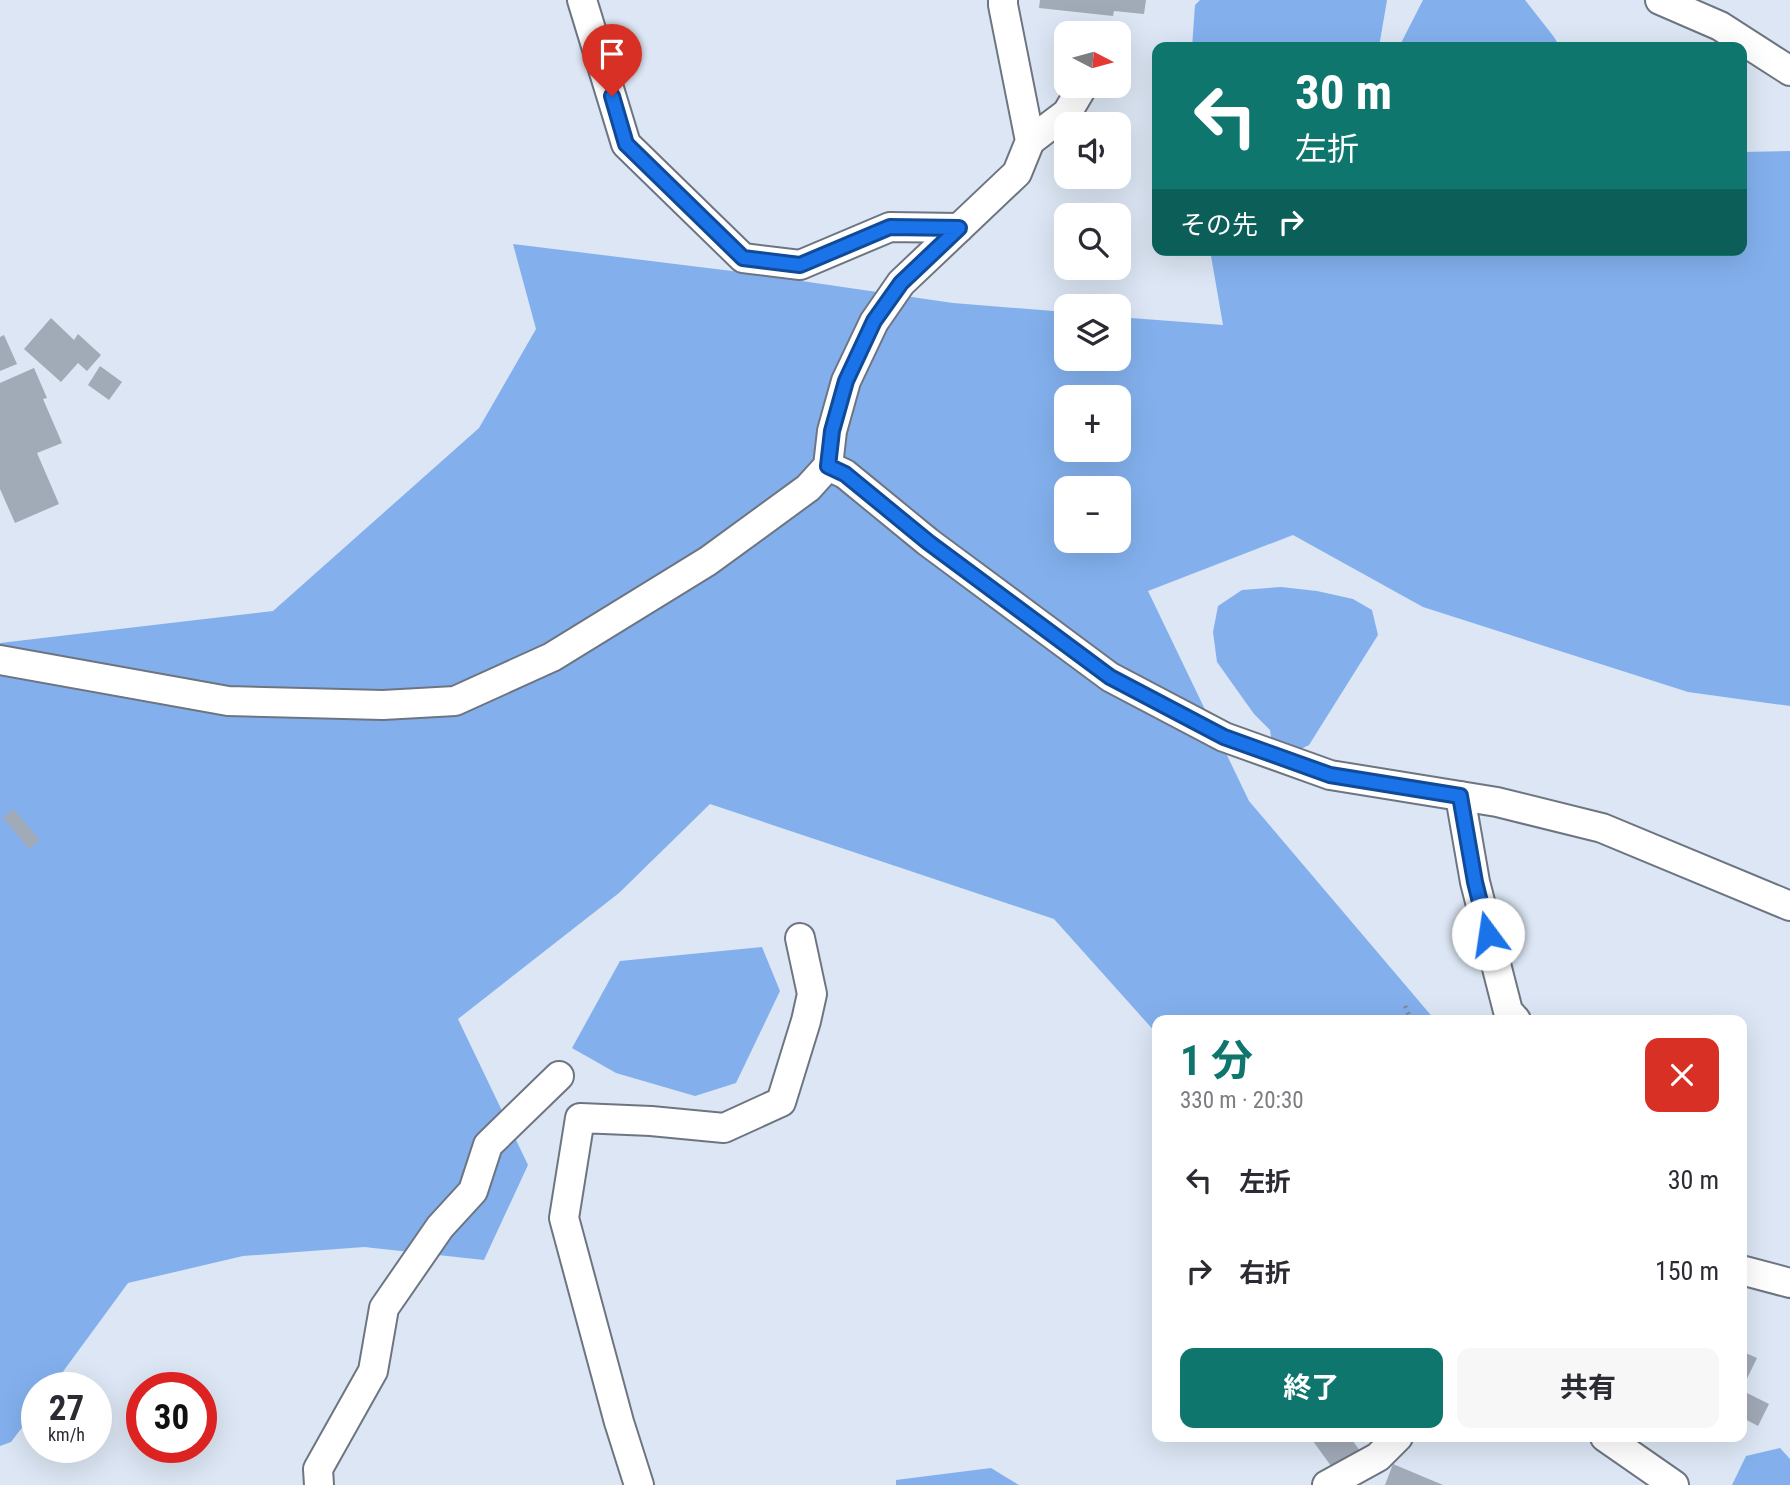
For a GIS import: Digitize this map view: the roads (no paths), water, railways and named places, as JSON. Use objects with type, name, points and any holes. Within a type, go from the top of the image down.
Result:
[{"type":"street","points":[[582,0],[626,144],[743,258],[800,265],[890,227],[959,228]]},
{"type":"street","points":[[1003,0],[1030,141]]},
{"type":"street","points":[[1660,0],[1720,26],[1745,42]]},
{"type":"street","points":[[1747,43],[1790,71]]},
{"type":"street","points":[[0,660],[228,701],[383,705],[455,701],[552,657],[697,568],[808,488],[828,466],[832,431],[846,381],[874,321],[901,283],[1017,173],[1030,141],[1066,113],[1075,98]]},
{"type":"street","points":[[828,466],[845,474],[928,542],[1110,677],[1224,737],[1330,775],[1497,802],[1602,828],[1790,906]]},
{"type":"street","points":[[1460,796],[1475,882],[1508,1011],[1512,1015]]},
{"type":"street","points":[[639,1485],[619,1422],[564,1218],[580,1118],[724,1128],[781,1102],[812,994],[800,938]]},
{"type":"street","points":[[318,1485],[318,1469],[373,1371],[384,1308],[440,1227],[474,1191],[488,1146],[559,1076]]},
{"type":"street","points":[[1747,1272],[1790,1283]]},
{"type":"street","points":[[1327,1485],[1378,1457],[1393,1442]]},
{"type":"street","points":[[1612,1442],[1674,1485]]}]
